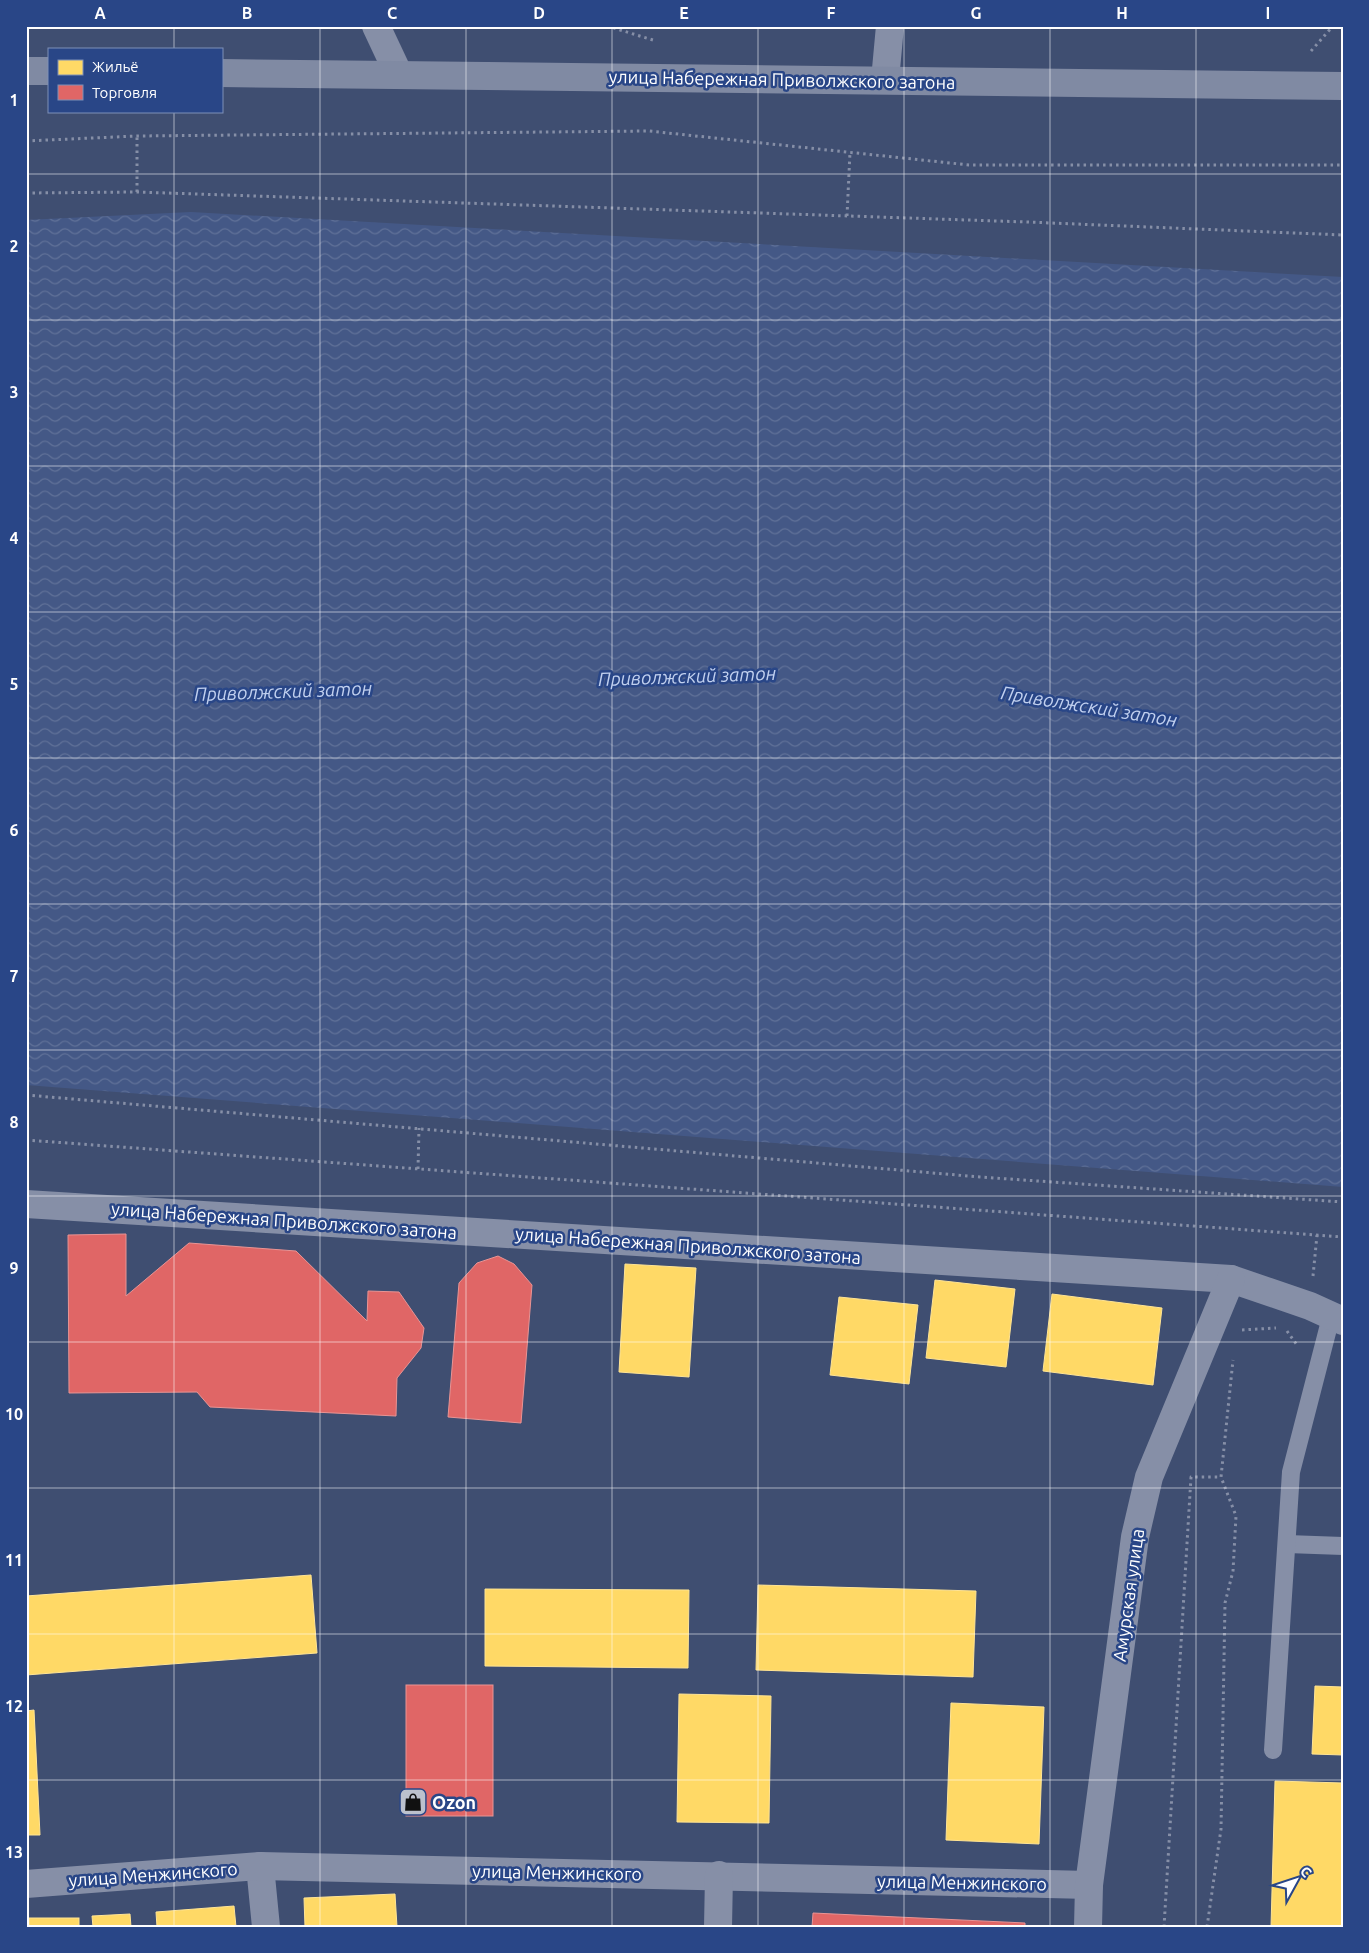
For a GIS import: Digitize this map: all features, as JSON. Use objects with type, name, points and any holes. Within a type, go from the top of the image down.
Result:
[{"type":"main road","points":[[26,71],[48,71]]},
{"type":"main road","name":"улица Набережная Приволжского затона","points":[[222,73],[1343,86]]},
{"type":"street","points":[[376,26],[400,75]]},
{"type":"street","points":[[886,80],[890,26]]},
{"type":"street","name":"улица Набережная Приволжского затона","points":[[26,1204],[1231,1279],[1328,1315]]},
{"type":"street","name":"Амурская улица","points":[[1088,1927],[1089,1885],[1132,1557],[1139,1520],[1149,1477],[1231,1279]]},
{"type":"street","points":[[260,1866],[266,1927]]},
{"type":"street","name":"улица Менжинского","points":[[26,1884],[260,1866],[1089,1885]]},
{"type":"street","points":[[718,1927],[719,1876]]},
{"type":"lane","points":[[1273,1750],[1292,1472],[1319,1364],[1328,1315]]},
{"type":"lane","points":[[1287,1544],[1343,1546]]},
{"type":"path","points":[[607,26],[653,40]]},
{"type":"path","points":[[1311,51],[1333,26]]},
{"type":"path","points":[[26,141],[137,136],[649,131],[969,165],[1343,165]]},
{"type":"path","points":[[137,136],[137,192]]},
{"type":"path","points":[[847,216],[850,152]]},
{"type":"path","points":[[26,193],[137,192],[1343,235]]},
{"type":"path","points":[[26,1095],[980,1177],[1343,1202]]},
{"type":"path","points":[[418,1169],[419,1128]]},
{"type":"path","points":[[26,1140],[1343,1237]]},
{"type":"path","points":[[1317,1235],[1328,1315]]},
{"type":"path","points":[[1235,1330],[1285,1328],[1302,1352],[1319,1364]]},
{"type":"path","points":[[1207,1927],[1221,1829],[1225,1603],[1233,1571],[1236,1516],[1221,1477],[1233,1360]]},
{"type":"path","points":[[1164,1927],[1191,1477],[1221,1477]]},
{"type":"water","name":"Приволжский затон","points":[[191,212],[1343,277],[1343,1187],[26,1085],[26,220]]},
{"type":"building: Жильё","points":[[625,1264],[696,1268],[689,1377],[619,1372]]},
{"type":"building: Жильё","points":[[935,1280],[1015,1289],[1006,1367],[926,1358]]},
{"type":"building: Жильё","points":[[1052,1294],[1162,1308],[1153,1385],[1043,1371]]},
{"type":"building: Жильё","points":[[839,1297],[918,1305],[909,1384],[830,1375]]},
{"type":"building: Жильё","points":[[311,1575],[317,1653],[26,1675],[26,1596]]},
{"type":"building: Жильё","points":[[758,1585],[976,1591],[973,1677],[756,1670]]},
{"type":"building: Жильё","points":[[485,1589],[689,1590],[688,1668],[485,1666]]},
{"type":"building: Жильё","points":[[1315,1686],[1343,1687],[1343,1755],[1312,1754]]},
{"type":"building: Жильё","points":[[679,1694],[771,1696],[769,1823],[677,1822]]},
{"type":"building: Жильё","points":[[951,1703],[1044,1707],[1039,1844],[946,1840]]},
{"type":"building: Жильё","points":[[34,1710],[40,1835],[26,1835],[26,1711]]},
{"type":"building: Жильё","points":[[1275,1781],[1343,1783],[1343,1927],[1271,1927]]},
{"type":"building: Жильё","points":[[395,1894],[397,1927],[305,1927],[304,1898]]},
{"type":"building: Жильё","points":[[234,1906],[236,1927],[157,1927],[156,1912]]},
{"type":"building: Жильё","points":[[130,1914],[131,1927],[93,1927],[92,1916]]},
{"type":"building: Жильё","points":[[29,1918],[79,1918],[79,1927],[29,1927]]},
{"type":"building: Торговля","points":[[126,1234],[126,1296],[189,1243],[296,1251],[367,1321],[368,1291],[399,1292],[424,1328],[421,1348],[397,1378],[396,1416],[210,1407],[197,1392],[69,1393],[68,1235]]},
{"type":"building: Торговля","points":[[498,1256],[514,1264],[532,1285],[521,1423],[448,1417],[459,1283],[477,1263]]},
{"type":"building: Торговля","points":[[406,1685],[493,1685],[493,1816],[406,1816]]},
{"type":"building: Торговля","points":[[813,1913],[1025,1923],[1025,1927],[812,1927]]},
{"type":"place","name":"Ozon","points":[[413,1802]]}]
